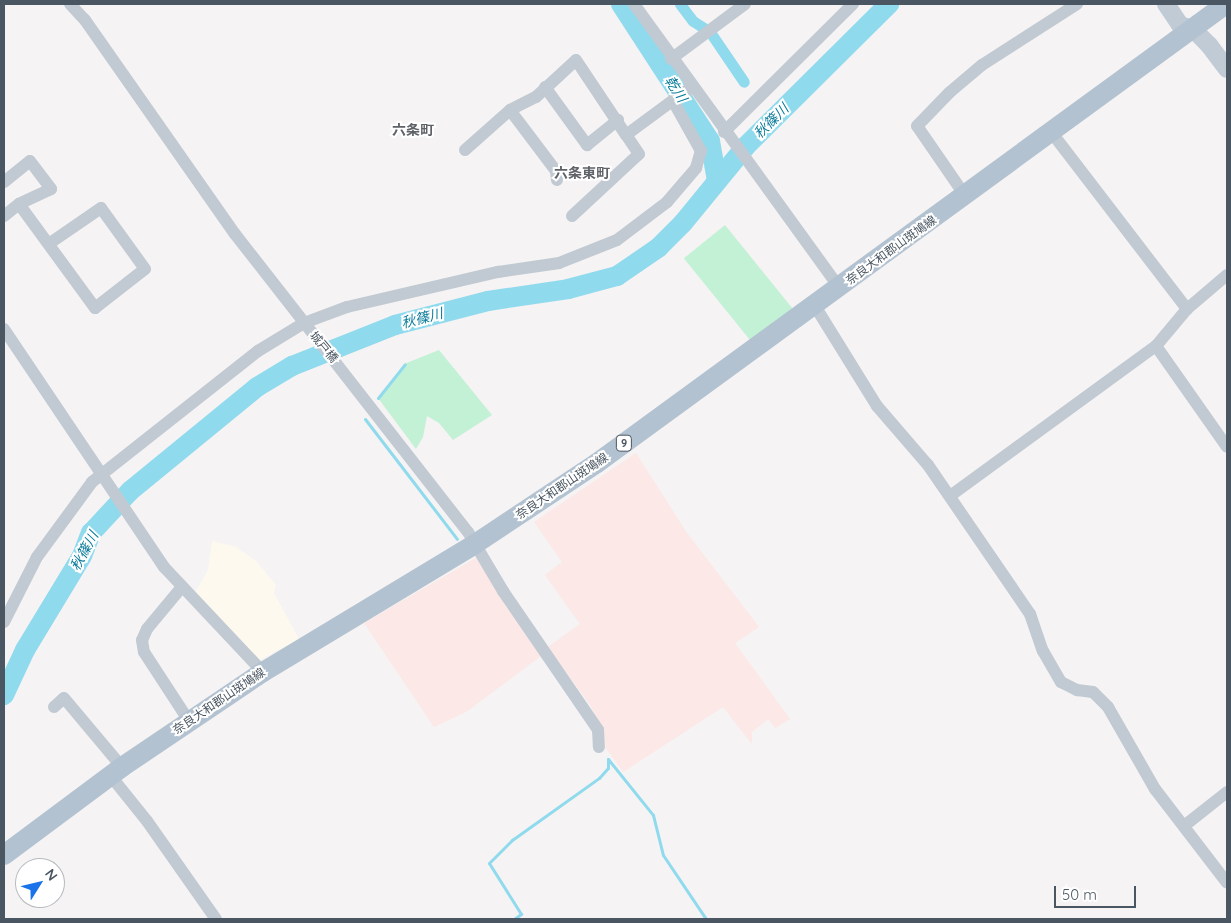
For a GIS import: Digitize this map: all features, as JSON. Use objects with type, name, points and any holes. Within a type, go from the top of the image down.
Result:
[{"type":"main road","points":[[1166,4],[1180,25],[1193,29],[1227,70]]},
{"type":"main road","name":"奈良大和郡山斑鳩線","points":[[4,855],[116,771],[190,720],[263,672],[475,544],[597,463],[966,196],[1226,4]]},
{"type":"street","name":"城戸橋","points":[[70,4],[85,20],[235,234],[342,368],[475,544],[503,591],[598,730],[599,747]]},
{"type":"street","points":[[634,4],[691,87],[839,287]]},
{"type":"street","points":[[671,59],[745,4]]},
{"type":"street","points":[[724,132],[853,4]]},
{"type":"street","points":[[966,196],[917,126],[950,92],[982,65],[1077,4]]},
{"type":"street","points":[[465,150],[510,110],[536,97],[576,60],[639,154],[572,216]]},
{"type":"street","points":[[545,87],[587,145],[618,120]]},
{"type":"street","points":[[626,135],[691,87]]},
{"type":"street","points":[[4,622],[37,557],[70,508],[258,351],[306,324],[396,295],[498,272],[559,263],[617,240],[666,202],[696,168],[701,151],[673,100]]},
{"type":"street","points":[[510,110],[556,171],[557,180]]},
{"type":"street","points":[[1052,133],[1187,309]]},
{"type":"street","points":[[4,182],[30,161],[51,189],[19,204],[4,216]]},
{"type":"street","points":[[19,204],[50,243],[95,308],[145,269],[101,208],[50,243]]},
{"type":"street","points":[[950,496],[1156,346],[1187,309],[1227,275]]},
{"type":"street","points":[[815,306],[877,406],[928,464],[1030,614],[1043,651],[1061,682],[1077,690],[1093,692],[1108,707],[1155,788],[1227,883]]},
{"type":"street","points":[[4,331],[104,479],[134,527],[181,588],[263,672]]},
{"type":"street","points":[[1156,346],[1227,447]]},
{"type":"street","points":[[181,588],[147,629],[142,640],[144,652],[190,720]]},
{"type":"street","points":[[54,707],[67,694],[147,821],[216,919]]},
{"type":"street","points":[[1184,826],[1227,792]]},
{"type":"shaded area","points":[[636,453],[687,533],[759,627],[735,643],[790,719],[775,728],[768,719],[752,732],[752,744],[723,707],[623,772],[606,748],[603,730],[590,705],[548,647],[580,624],[545,575],[562,562],[534,522]]},
{"type":"shaded area","points":[[212,541],[236,547],[256,561],[276,585],[274,593],[299,639],[256,662],[193,596],[208,570]]},
{"type":"shaded area","points":[[481,555],[545,653],[466,712],[434,727],[364,623]]},
{"type":"green space","points":[[725,225],[794,310],[752,343],[684,258]]},
{"type":"green space","points":[[439,350],[492,415],[453,440],[439,423],[427,416],[423,437],[416,449],[378,398],[404,364]]},
{"type":"waterway","name":"乾川","points":[[621,4],[710,141],[717,179]]},
{"type":"waterway","points":[[680,4],[693,21],[710,32],[744,82]]},
{"type":"waterway","name":"秋篠川","points":[[4,695],[25,650],[82,556],[91,533],[130,491],[257,387],[292,366],[395,325],[488,301],[568,289],[617,276],[658,248],[683,223],[746,146],[889,4]]},
{"type":"waterway","points":[[378,398],[405,364]]},
{"type":"waterway","points":[[365,419],[457,539]]},
{"type":"waterway","points":[[608,759],[653,815],[663,855],[706,919]]},
{"type":"waterway","points":[[514,919],[521,914],[489,863],[512,840],[599,778],[608,768],[608,759]]},
{"type":"district","name":"六条町","points":[[413,130]]},
{"type":"district","name":"六条東町","points":[[582,173]]}]
